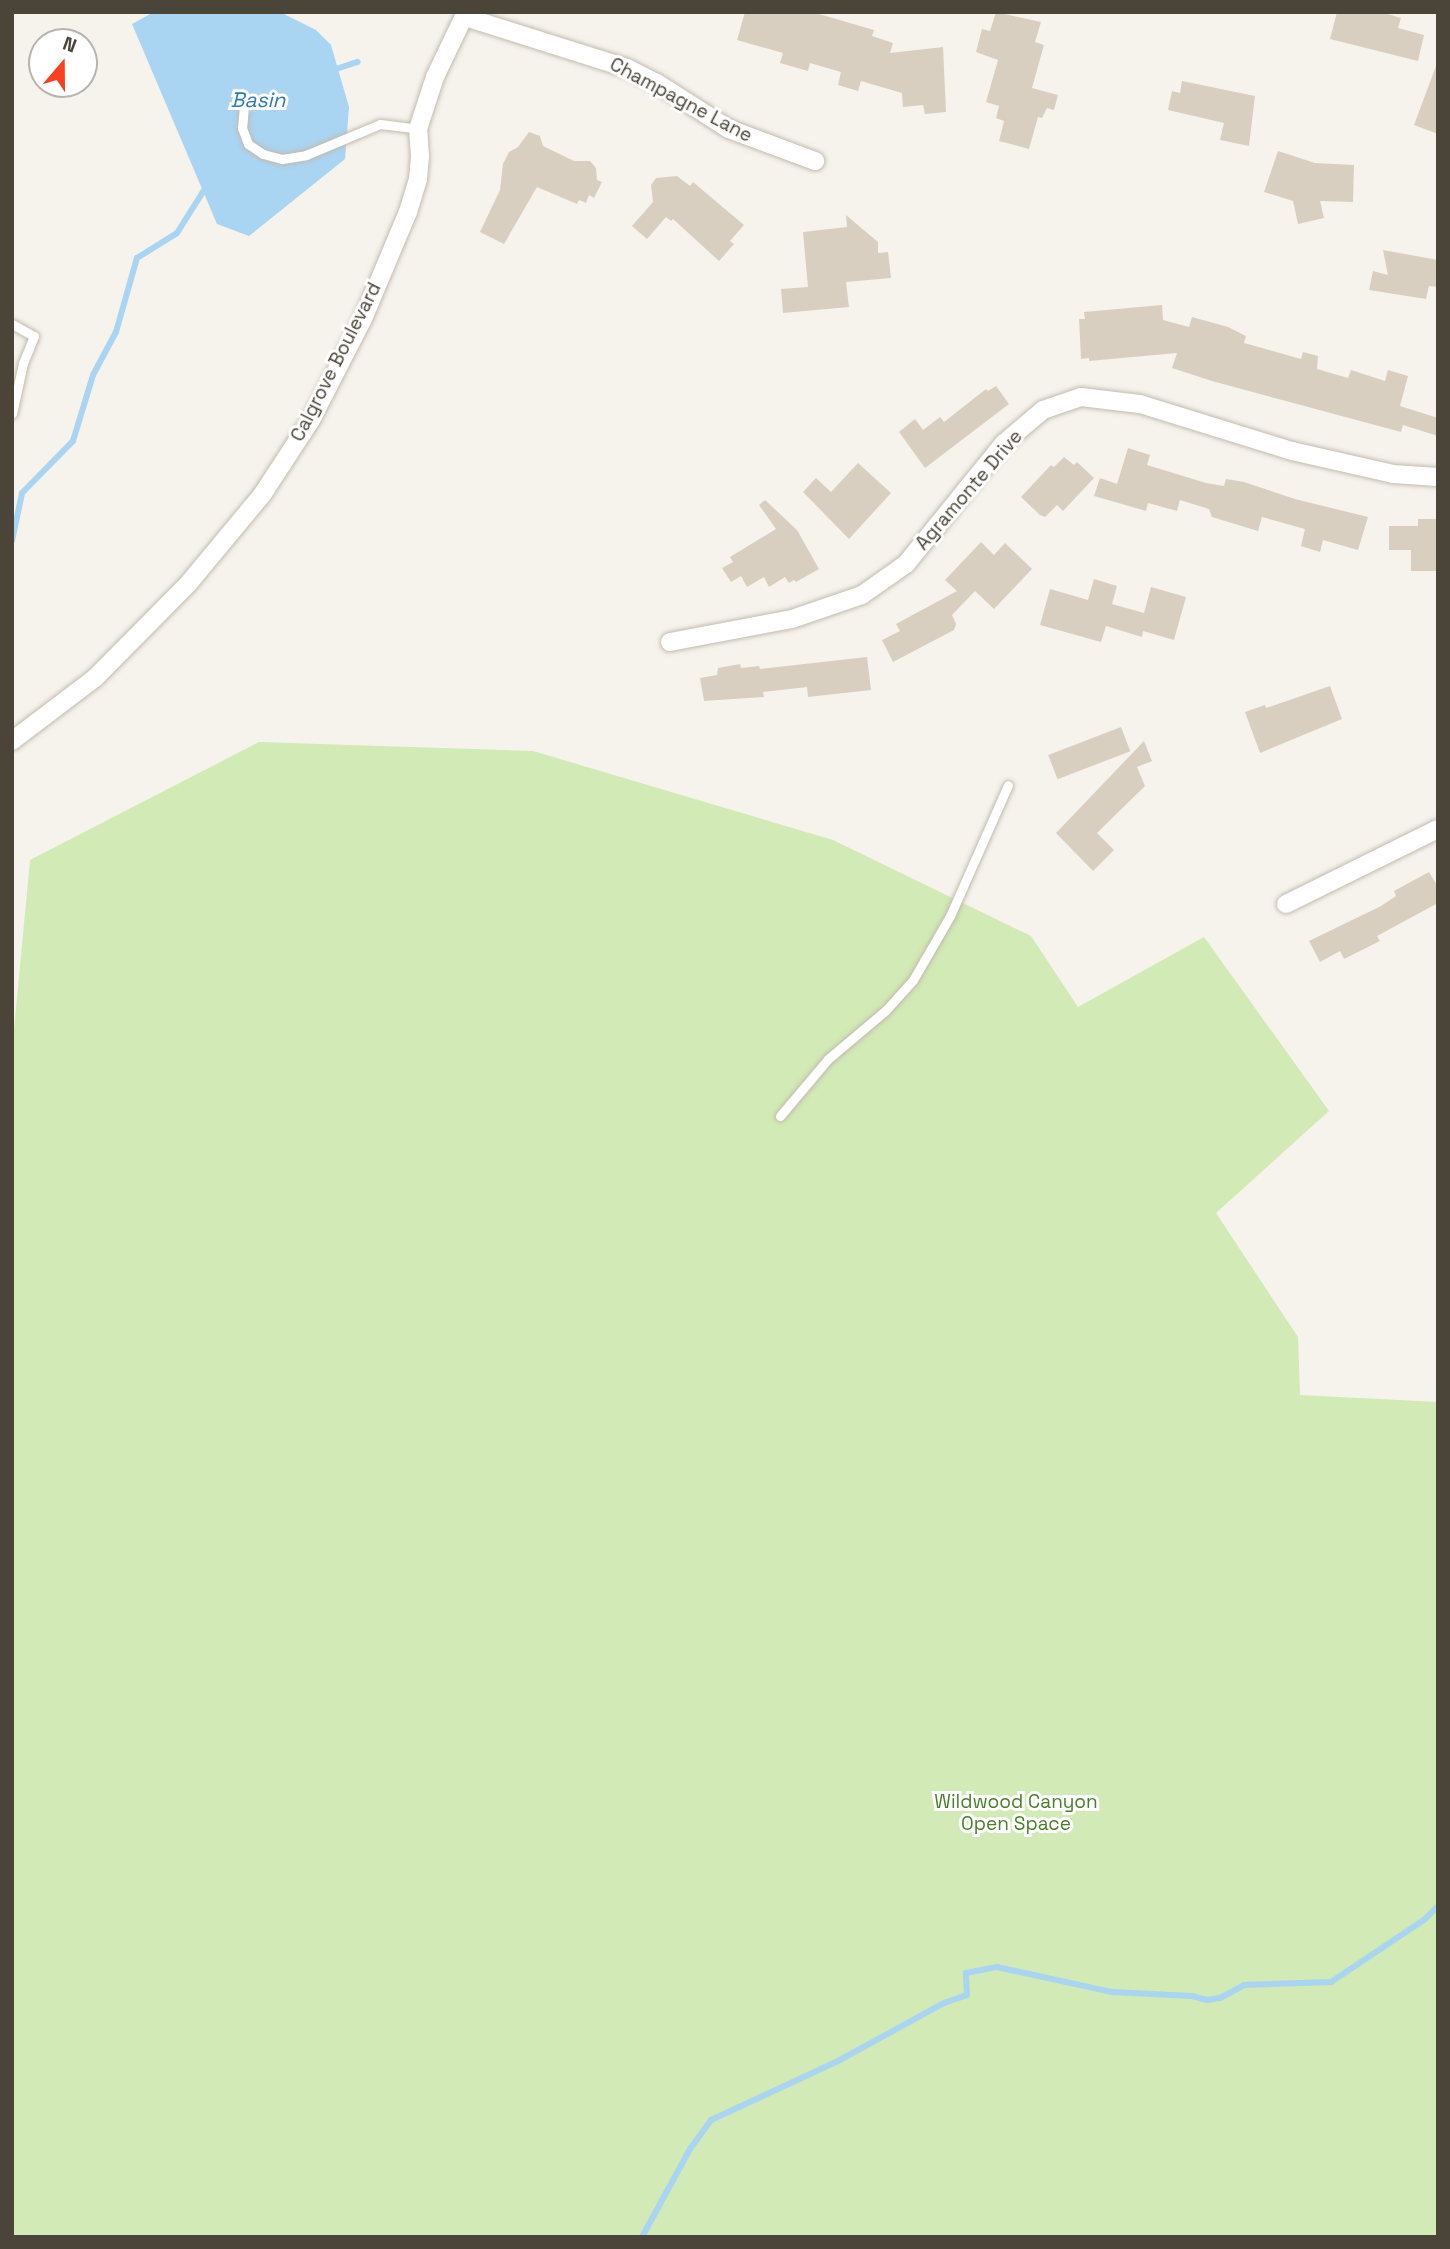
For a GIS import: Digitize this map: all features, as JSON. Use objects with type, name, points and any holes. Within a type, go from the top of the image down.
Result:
[{"type":"street","name":"Calgrove Boulevard","points":[[12,741],[95,678],[124,652],[228,539],[262,495],[311,420],[363,320],[408,212],[418,179],[418,129],[435,77],[466,15]]},
{"type":"street","name":"Champagne Lane","points":[[466,15],[627,68],[657,83],[729,129],[815,161]]},
{"type":"street","name":"Agramonte Drive","points":[[670,642],[792,619],[862,595],[906,564],[1004,443],[1042,410],[1081,397],[1140,404],[1292,451],[1392,474],[1438,477]]},
{"type":"street","points":[[1286,904],[1438,829]]},
{"type":"lane","points":[[244,106],[242,128],[248,144],[263,154],[282,159],[306,155],[380,124],[418,129]]},
{"type":"lane","points":[[12,324],[34,336],[23,363],[12,414]]},
{"type":"lane","points":[[780,1116],[828,1059],[886,1010],[913,980],[950,916],[1009,785]]},
{"type":"green space","name":"Wildwood Canyon Open Space","points":[[259,742],[533,751],[833,840],[1031,936],[1078,1007],[1204,937],[1329,1111],[1216,1213],[1298,1337],[1300,1395],[1438,1402],[1438,2237],[12,2237],[12,1051],[30,860]]},
{"type":"water","name":"Basin","points":[[154,12],[280,12],[316,30],[331,45],[349,107],[345,159],[249,236],[217,224],[132,24]]},
{"type":"building","points":[[745,12],[812,12],[874,30],[872,36],[893,43],[890,53],[943,47],[946,112],[925,114],[923,105],[903,107],[902,93],[861,81],[858,91],[838,85],[841,72],[810,63],[808,71],[780,63],[783,53],[737,40]]},
{"type":"building","points":[[996,12],[1041,22],[1035,42],[1044,45],[1032,88],[1058,95],[1054,110],[1047,108],[1042,118],[1038,117],[1029,149],[999,141],[1004,121],[996,118],[999,106],[986,102],[998,60],[976,52],[982,29],[990,31]]},
{"type":"building","points":[[1337,12],[1381,12],[1401,18],[1398,28],[1424,35],[1418,61],[1330,39]]},
{"type":"building","points":[[1438,66],[1438,134],[1414,125]]},
{"type":"building","points":[[1182,81],[1255,96],[1249,146],[1220,140],[1224,123],[1168,110],[1172,91],[1180,93]]},
{"type":"building","points":[[529,132],[540,136],[543,146],[574,161],[590,161],[596,168],[597,180],[602,182],[594,198],[589,195],[586,203],[579,200],[577,204],[537,187],[504,244],[480,232],[500,190],[503,164],[509,152],[518,147]]},
{"type":"building","points":[[1278,151],[1315,163],[1354,165],[1353,202],[1320,201],[1324,218],[1298,224],[1293,201],[1264,192]]},
{"type":"building","points":[[677,176],[690,186],[693,182],[744,225],[730,241],[734,244],[719,261],[673,219],[671,221],[666,217],[647,239],[632,226],[653,202],[651,185],[656,178]]},
{"type":"building","points":[[846,215],[878,242],[878,253],[888,252],[891,278],[846,282],[849,307],[783,313],[781,289],[808,287],[803,232],[847,227]]},
{"type":"building","points":[[1383,250],[1438,260],[1438,287],[1429,286],[1426,299],[1369,290],[1373,271],[1388,275]]},
{"type":"building","points":[[1162,305],[1163,320],[1189,327],[1192,317],[1228,327],[1246,336],[1244,343],[1301,359],[1303,352],[1318,356],[1317,369],[1348,378],[1351,370],[1385,381],[1388,370],[1408,376],[1400,406],[1438,418],[1438,436],[1403,425],[1401,432],[1212,381],[1172,368],[1177,353],[1089,361],[1089,358],[1081,359],[1079,319],[1085,319],[1084,312]]},
{"type":"building","points":[[996,386],[1009,404],[925,468],[899,432],[915,419],[923,430],[940,417],[944,422],[986,389],[988,391]]},
{"type":"building","points":[[1128,448],[1150,455],[1147,465],[1206,483],[1224,486],[1226,479],[1244,482],[1295,499],[1368,517],[1358,550],[1323,540],[1320,552],[1301,546],[1305,529],[1262,517],[1258,531],[1212,517],[1209,509],[1180,500],[1177,511],[1148,503],[1146,511],[1094,496],[1100,478],[1117,484]]},
{"type":"building","points":[[1064,457],[1074,465],[1077,462],[1094,478],[1063,511],[1057,505],[1045,517],[1021,497],[1051,465],[1054,467]]},
{"type":"building","points":[[858,463],[891,493],[849,539],[803,492],[816,478],[831,492]]},
{"type":"building","points":[[765,500],[797,530],[819,569],[796,582],[794,580],[789,583],[785,577],[769,587],[764,577],[747,587],[741,576],[731,582],[722,568],[733,562],[730,557],[776,529],[759,505]]},
{"type":"building","points":[[1418,519],[1438,519],[1438,571],[1411,571],[1411,550],[1389,550],[1389,526],[1418,526]]},
{"type":"building","points":[[981,542],[994,555],[1005,543],[1032,569],[994,609],[975,591],[952,615],[956,624],[954,630],[893,662],[882,640],[900,631],[896,624],[957,591],[945,580]]},
{"type":"building","points":[[1094,579],[1117,586],[1112,604],[1144,613],[1151,587],[1186,597],[1174,640],[1143,631],[1142,637],[1106,626],[1101,642],[1040,625],[1050,589],[1088,600]]},
{"type":"building","points":[[867,657],[871,690],[808,697],[807,687],[763,692],[764,697],[704,701],[700,678],[717,675],[718,668],[740,664],[741,668],[759,666],[760,669]]},
{"type":"building","points":[[1330,686],[1342,719],[1260,753],[1245,712],[1265,705],[1266,708]]},
{"type":"building","points":[[1121,727],[1130,751],[1057,779],[1048,755]]},
{"type":"building","points":[[1144,741],[1152,761],[1137,767],[1145,786],[1097,833],[1114,850],[1093,871],[1056,833]]},
{"type":"building","points":[[1429,872],[1438,887],[1438,903],[1377,936],[1380,941],[1344,959],[1340,951],[1320,962],[1309,941],[1381,906],[1396,896],[1394,891]]},
{"type":"waterway","points":[[333,70],[358,62]]},
{"type":"waterway","points":[[12,541],[22,493],[73,441],[93,375],[116,332],[137,258],[177,233],[208,184]]},
{"type":"waterway","points":[[642,2237],[690,2149],[711,2120],[838,2061],[944,2003],[967,1995],[966,1973],[997,1967],[1112,1992],[1192,1996],[1207,2000],[1220,1998],[1244,1985],[1331,1982],[1424,1920],[1438,1906]]}]
